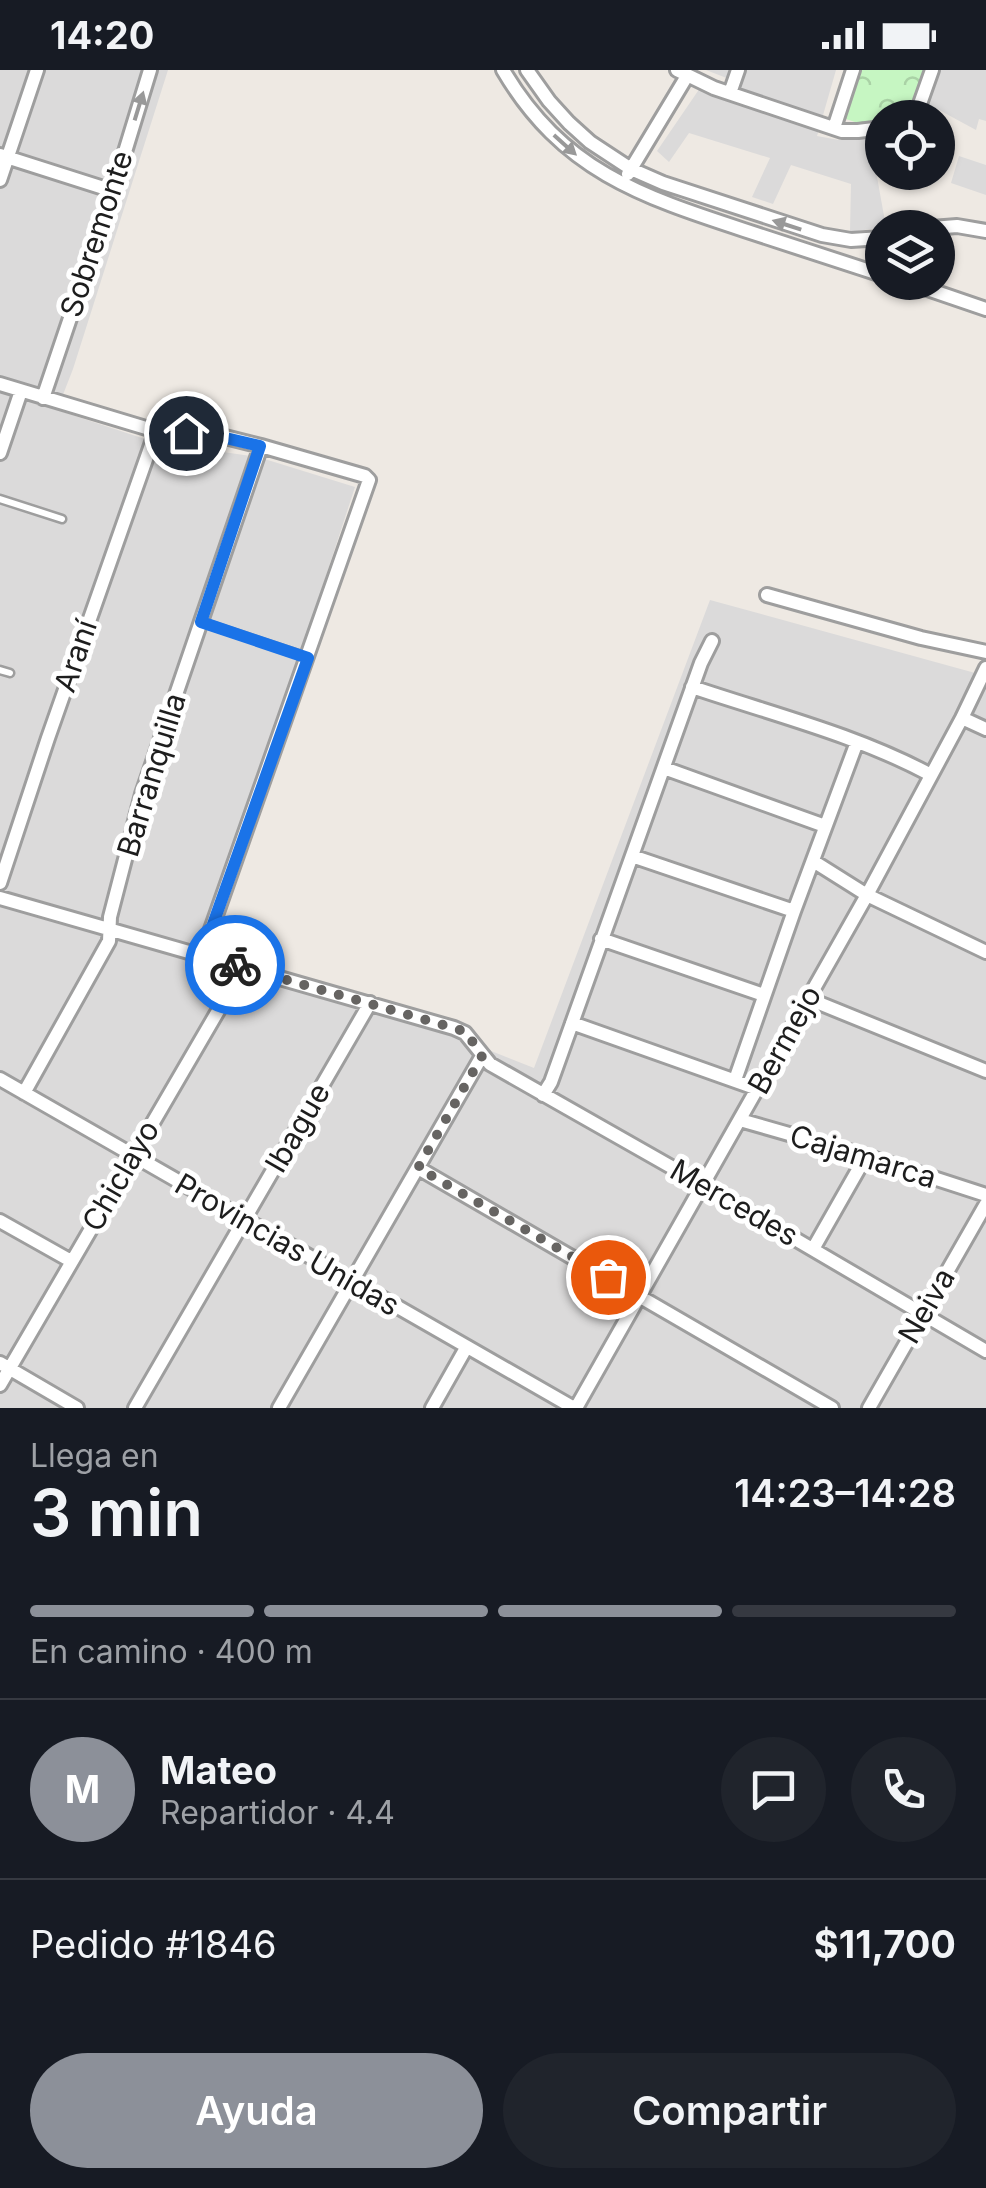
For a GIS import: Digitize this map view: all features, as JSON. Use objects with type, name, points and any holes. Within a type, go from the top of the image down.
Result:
[{"type":"street","points":[[0,180],[4,156],[37,70]]},
{"type":"street","name":"Sobremonte","points":[[42,398],[150,70]]},
{"type":"street","points":[[503,70],[562,143],[622,184],[673,207],[865,269]]},
{"type":"street","points":[[526,70],[549,101],[590,142],[631,169],[663,184],[822,236],[865,239]]},
{"type":"street","points":[[730,93],[738,70]]},
{"type":"street","points":[[834,128],[853,70]]},
{"type":"street","points":[[921,100],[932,70]]},
{"type":"street","points":[[622,184],[682,73],[834,128],[865,130]]},
{"type":"street","points":[[4,156],[113,191]]},
{"type":"street","points":[[955,226],[986,231]]},
{"type":"street","points":[[955,298],[986,309]]},
{"type":"street","points":[[0,384],[156,431],[217,436],[369,480],[202,955]]},
{"type":"street","points":[[0,453],[21,391]]},
{"type":"street","name":"Araní","points":[[0,883],[156,431]]},
{"type":"street","name":"Barranquilla","points":[[24,1093],[110,941],[110,917],[142,794],[260,446]]},
{"type":"street","points":[[767,595],[986,652]]},
{"type":"street","points":[[543,1096],[552,1082],[692,687],[712,641]]},
{"type":"street","name":"Bermejo","points":[[575,1408],[868,895],[986,668]]},
{"type":"street","points":[[692,687],[896,756],[932,775]]},
{"type":"street","points":[[962,718],[986,729]]},
{"type":"street","points":[[735,1080],[857,742]]},
{"type":"street","points":[[664,768],[825,826]]},
{"type":"street","points":[[632,856],[794,912]]},
{"type":"street","points":[[813,861],[868,895],[986,952]]},
{"type":"street","name":"Mercedes","points":[[0,898],[466,1032],[490,1064],[986,1351]]},
{"type":"street","points":[[601,939],[764,996]]},
{"type":"street","name":"Chiclayo","points":[[0,1385],[5,1366],[244,968]]},
{"type":"street","points":[[808,999],[986,1071]]},
{"type":"street","name":"Ibague","points":[[134,1408],[370,1003]]},
{"type":"street","points":[[572,1023],[758,1089]]},
{"type":"street","points":[[278,1408],[482,1056]]},
{"type":"street","name":"Provincias Unidas","points":[[0,1079],[575,1408]]},
{"type":"street","name":"Cajamarca","points":[[740,1120],[986,1195]]},
{"type":"street","points":[[813,1249],[866,1156]]},
{"type":"street","points":[[418,1168],[832,1408]]},
{"type":"street","name":"Neiva","points":[[869,1408],[986,1204]]},
{"type":"street","points":[[0,1220],[71,1261]]},
{"type":"street","points":[[432,1408],[466,1348]]},
{"type":"street","points":[[5,1366],[77,1408]]},
{"type":"lane","points":[[0,499],[62,519]]},
{"type":"lane","points":[[201,622],[308,658]]},
{"type":"lane","points":[[0,670],[10,673]]},
{"type":"shaded area","points":[[0,70],[168,70],[57,410],[154,442],[258,457],[355,487],[202,955],[370,1003],[534,1068],[710,600],[986,676],[986,1408],[0,1408]]},
{"type":"shaded area","points":[[706,70],[836,70],[817,136],[865,138],[865,190],[879,190],[883,210],[865,210],[865,230],[850,232],[851,184],[791,165],[773,204],[752,197],[770,158],[689,133],[669,162],[657,151],[700,88],[732,103],[742,84]]},
{"type":"shaded area","points":[[939,70],[986,70],[986,121],[979,119],[976,130],[955,119],[955,100],[929,100]]},
{"type":"shaded area","points":[[959,156],[986,165],[986,195],[955,184]]},
{"type":"green space","points":[[858,70],[926,70],[916,100],[865,100],[865,122],[844,116]]},
{"type":"way so far","points":[[235,965],[466,1032],[482,1056],[418,1168],[608,1277]]},
{"type":"route","points":[[186,433],[260,446],[201,622],[308,658],[202,955],[235,965]]}]
